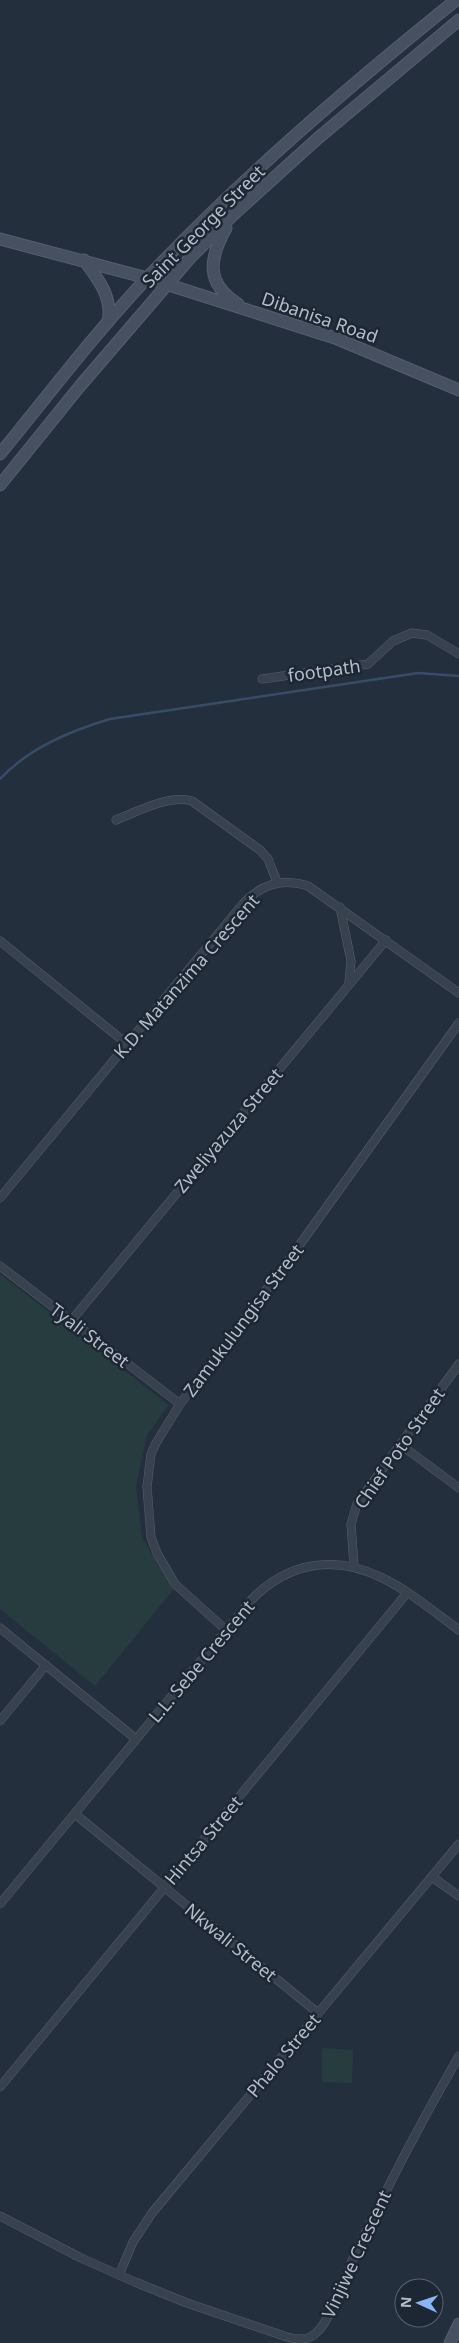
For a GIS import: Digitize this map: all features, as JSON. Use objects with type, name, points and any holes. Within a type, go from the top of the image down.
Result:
[{"type":"main road","name":"Saint George Street","points":[[0,454],[108,322],[147,278],[204,220],[302,127],[456,0]]},
{"type":"main road","name":"Saint George Street","points":[[0,485],[166,284],[232,215],[317,140],[459,20]]},
{"type":"main road","points":[[232,215],[217,244],[212,267],[216,281],[227,296],[251,312]]},
{"type":"main road","name":"Dibanisa Road","points":[[0,239],[147,278],[335,338],[459,390]]},
{"type":"main road","points":[[84,260],[107,295],[110,308],[108,322]]},
{"type":"main road","points":[[450,2343],[459,2324]]},
{"type":"street","name":"footpath","points":[[262,679],[368,664],[393,641],[412,633],[427,635],[459,654]]},
{"type":"street","points":[[116,820],[158,804],[181,800],[192,801],[260,850],[268,859],[277,882]]},
{"type":"street","name":"K.D. Matanzima Crescent","points":[[0,1198],[242,905],[257,892],[277,882],[293,882],[308,886],[459,993]]},
{"type":"street","points":[[340,907],[351,961],[349,985]]},
{"type":"street","name":"Zweliyazuza Street","points":[[72,1321],[386,940]]},
{"type":"street","points":[[0,941],[127,1044]]},
{"type":"street","name":"Zamukulungisa Street","points":[[226,1630],[175,1584],[161,1560],[151,1537],[146,1503],[151,1454],[162,1431],[180,1404],[288,1261],[459,1023]]},
{"type":"street","name":"Tyali Street","points":[[0,1266],[180,1404]]},
{"type":"street","name":"Chief Poto Street","points":[[354,1566],[353,1513],[361,1497],[459,1364]]},
{"type":"street","points":[[400,1445],[459,1488]]},
{"type":"street","name":"L.L. Sebe Crescent","points":[[0,1904],[226,1630],[261,1590],[280,1577],[296,1569],[320,1564],[354,1566],[385,1578],[459,1630]]},
{"type":"street","name":"Hintsa Street","points":[[0,2087],[407,1593]]},
{"type":"street","points":[[0,1628],[136,1739]]},
{"type":"street","points":[[0,1721],[46,1665]]},
{"type":"street","name":"Nkwali Street","points":[[75,1814],[318,2014]]},
{"type":"street","name":"Phalo Street","points":[[119,2275],[133,2242],[144,2224],[459,1844]]},
{"type":"street","points":[[432,1877],[459,1896]]},
{"type":"street","name":"Vinjiwe Crescent","points":[[0,2216],[119,2275],[187,2303],[286,2337],[303,2339],[310,2337],[318,2332],[327,2317],[393,2176],[459,2056]]},
{"type":"green space","points":[[0,1274],[169,1405],[147,1435],[136,1486],[142,1537],[173,1590],[95,1686],[0,1609]]},
{"type":"green space","points":[[322,2048],[353,2050],[352,2083],[322,2082]]},
{"type":"waterway","points":[[0,779],[24,758],[51,742],[80,729],[110,719],[418,673],[459,676]]}]
